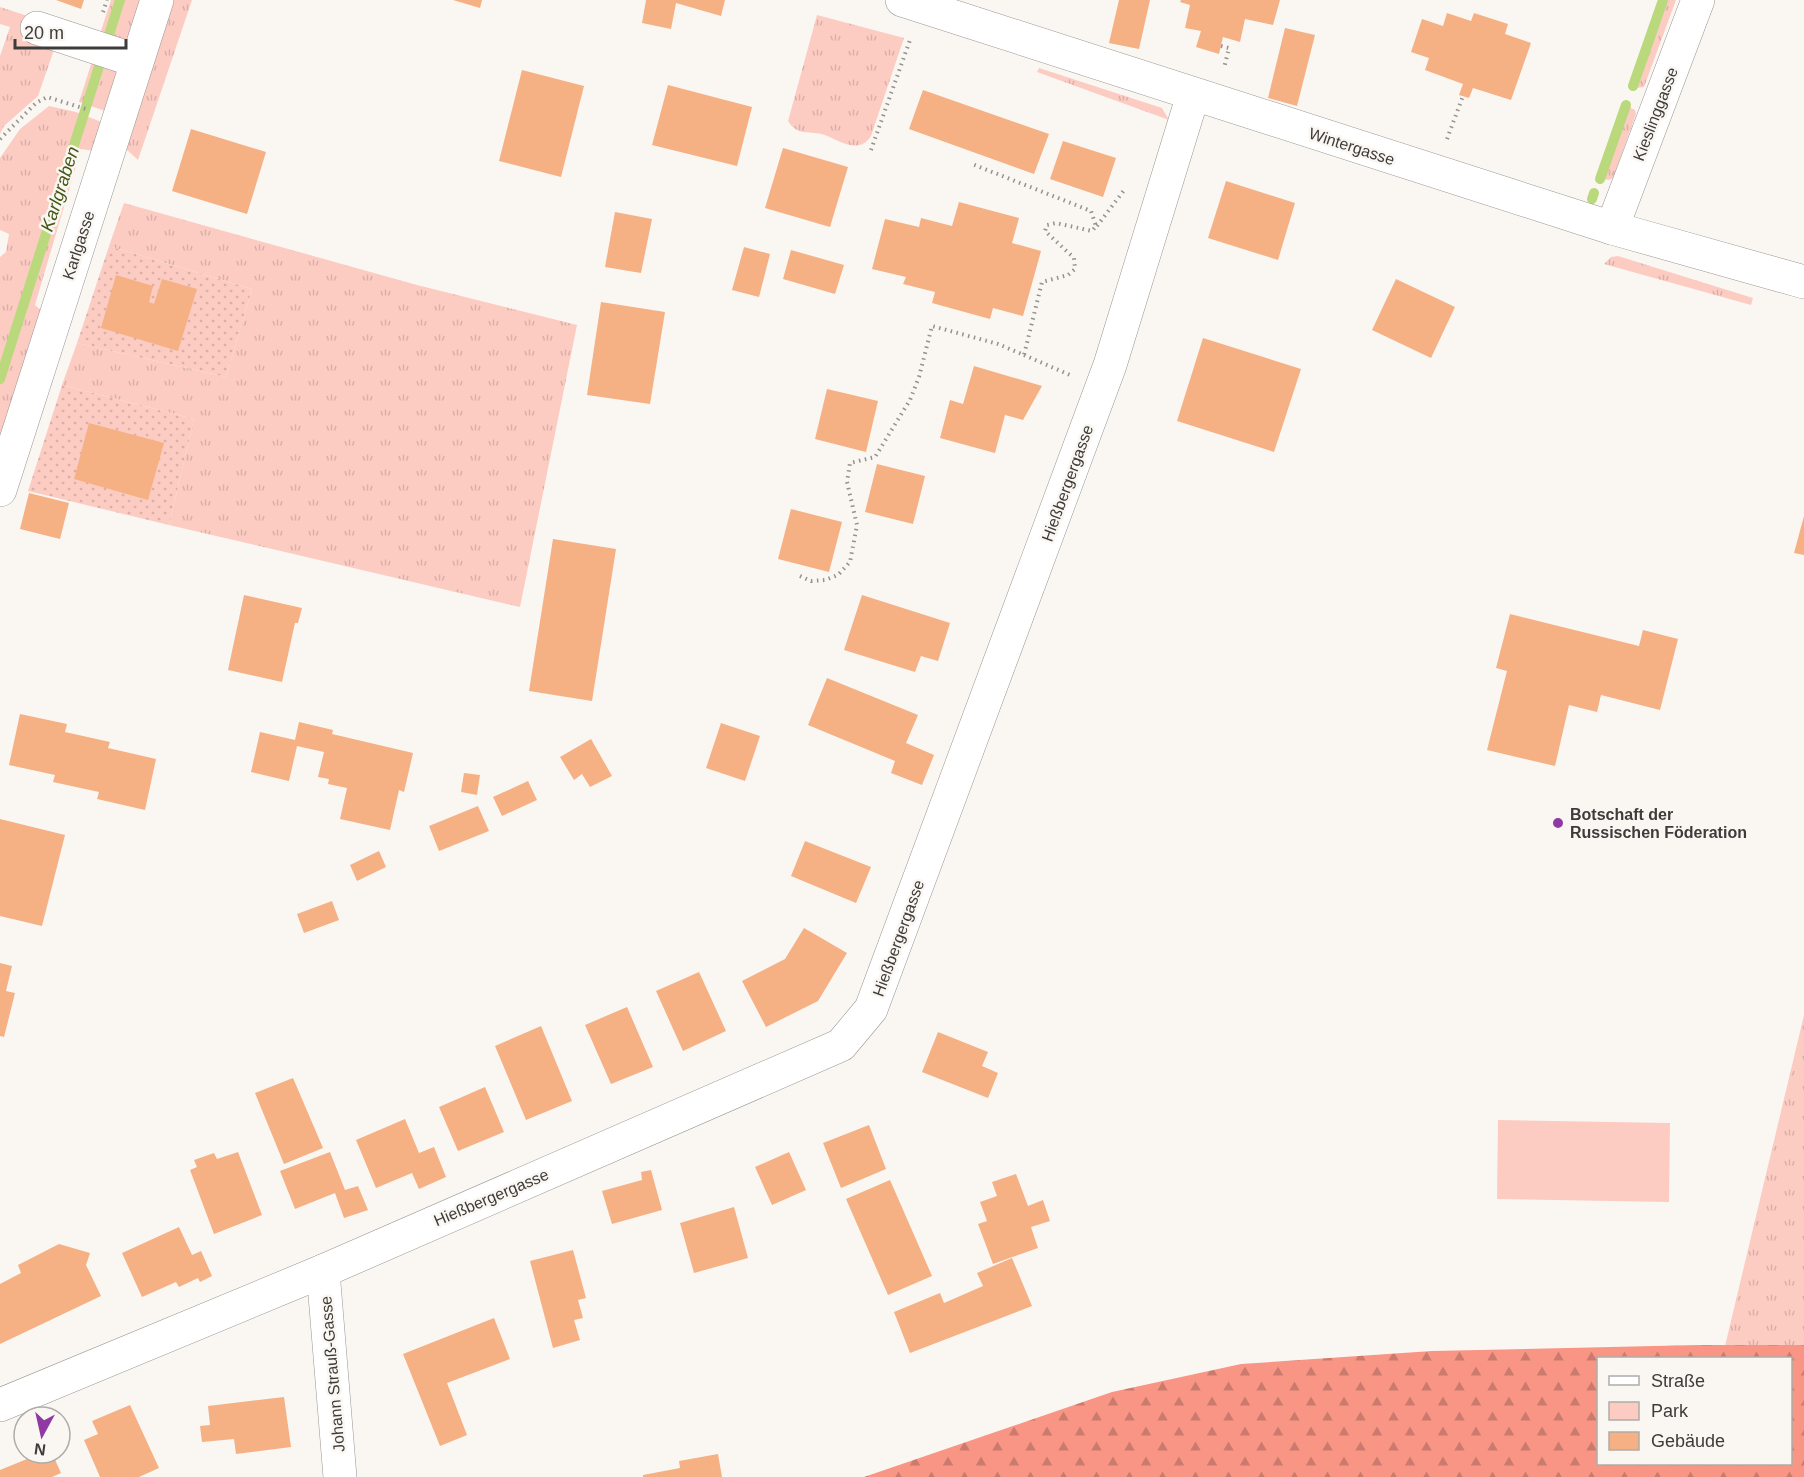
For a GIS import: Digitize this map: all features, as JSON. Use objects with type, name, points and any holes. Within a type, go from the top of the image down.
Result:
[{"type":"street","name":"Karlgasse","points":[[0,490],[115,54],[157,0]]},
{"type":"street","name":"Wintergasse","points":[[902,0],[1612,228],[1804,282]]},
{"type":"street","name":"Kieslinggasse","points":[[1612,228],[1698,0]]},
{"type":"street","points":[[37,28],[115,54]]},
{"type":"street","name":"Hießbergergasse","points":[[0,1405],[323,1270],[841,1046],[872,1009],[1110,365],[1193,95]]},
{"type":"street","name":"Johann Strauß-Gasse","points":[[323,1270],[340,1477]]},
{"type":"path","points":[[103,12],[107,0]]},
{"type":"path","points":[[871,150],[913,34]]},
{"type":"path","points":[[1221,46],[1229,48],[1223,71]]},
{"type":"path","points":[[1445,145],[1463,96]]},
{"type":"path","points":[[0,139],[36,103],[47,98],[78,106]]},
{"type":"path","points":[[972,164],[1091,211],[1096,226]]},
{"type":"path","points":[[1024,355],[1042,282],[1068,274],[1075,269],[1074,258],[1049,237],[1045,231],[1047,225],[1056,223],[1092,231],[1125,189],[1135,190]]},
{"type":"path","points":[[800,576],[811,581],[825,580],[838,575],[850,562],[856,525],[847,482],[850,464],[875,457],[910,400],[932,326],[998,344],[1076,378]]},
{"type":"green space","points":[[111,0],[141,0],[126,45],[98,40]]},
{"type":"green space","points":[[170,0],[192,0],[138,160],[126,149]]},
{"type":"green space","points":[[1659,0],[1676,0],[1644,87],[1637,88],[1630,85]]},
{"type":"green space","points":[[0,7],[40,20],[56,44],[38,96],[4,126],[0,134],[0,56],[10,27],[0,24]]},
{"type":"green space","points":[[817,15],[904,38],[871,136],[861,145],[849,145],[825,135],[800,131],[788,121]]},
{"type":"green space","points":[[94,55],[121,72],[105,111],[79,102]]},
{"type":"green space","points":[[1039,68],[1162,108],[1169,120],[1037,72]]},
{"type":"green space","points":[[1623,104],[1635,110],[1636,114],[1613,178],[1609,180],[1597,178]]},
{"type":"green space","points":[[49,106],[76,112],[104,123],[94,151],[81,149],[35,305],[43,312],[0,447],[0,257],[6,252],[9,234],[0,230],[0,158],[20,129]]},
{"type":"green space","points":[[124,203],[417,285],[577,325],[520,607],[169,525],[194,419],[62,385],[77,343],[226,377],[252,289],[109,246]]},
{"type":"green space","points":[[109,246],[252,289],[226,377],[77,343]]},
{"type":"green space","points":[[1618,256],[1753,298],[1751,305],[1604,264],[1611,257]]},
{"type":"green space","points":[[62,385],[194,419],[169,525],[28,491]]},
{"type":"green space","points":[[1804,1015],[1804,1345],[1725,1346]]},
{"type":"green space","points":[[1498,1120],[1670,1123],[1669,1202],[1497,1199]]},
{"type":"green space","points":[[1804,1345],[1804,1477],[864,1477],[1112,1392],[1241,1364],[1432,1351]]},
{"type":"building","points":[[56,0],[84,0],[81,9]]},
{"type":"building","points":[[453,0],[482,0],[480,8]]},
{"type":"building","points":[[646,0],[725,0],[721,16],[676,3],[671,29],[642,23]]},
{"type":"building","points":[[1119,0],[1150,0],[1139,49],[1109,43]]},
{"type":"building","points":[[1181,0],[1280,0],[1273,25],[1245,19],[1240,42],[1223,37],[1219,54],[1196,47],[1201,31],[1185,28],[1190,5],[1180,2]]},
{"type":"building","points":[[1447,13],[1471,21],[1474,13],[1508,24],[1505,34],[1531,43],[1511,100],[1473,88],[1469,98],[1459,95],[1463,84],[1425,70],[1429,58],[1411,52],[1422,19],[1443,26]]},
{"type":"building","points":[[1285,28],[1315,35],[1297,106],[1268,98]]},
{"type":"building","points":[[522,70],[584,86],[561,177],[499,161]]},
{"type":"building","points":[[668,85],[752,107],[737,166],[652,145]]},
{"type":"building","points":[[923,90],[1049,134],[1034,174],[909,129]]},
{"type":"building","points":[[191,129],[266,152],[247,214],[172,191]]},
{"type":"building","points":[[1063,141],[1116,158],[1103,197],[1050,179]]},
{"type":"building","points":[[783,148],[848,167],[830,227],[765,208]]},
{"type":"building","points":[[1226,181],[1295,203],[1278,260],[1208,238]]},
{"type":"building","points":[[959,202],[1019,218],[1012,243],[1041,251],[1023,316],[993,308],[990,319],[932,303],[935,292],[903,284],[906,277],[872,269],[885,219],[919,227],[921,218],[952,226]]},
{"type":"building","points":[[615,212],[652,219],[641,273],[605,267]]},
{"type":"building","points":[[744,247],[770,254],[759,297],[732,290]]},
{"type":"building","points":[[791,250],[844,265],[835,294],[783,279]]},
{"type":"building","points":[[116,275],[153,286],[149,302],[154,304],[162,279],[197,289],[178,351],[101,328]]},
{"type":"building","points":[[1396,279],[1455,307],[1431,358],[1372,330]]},
{"type":"building","points":[[601,302],[665,312],[650,404],[587,395]]},
{"type":"building","points":[[1203,338],[1301,369],[1274,452],[1177,421]]},
{"type":"building","points":[[974,366],[1042,386],[1023,420],[1005,415],[995,453],[940,438],[950,400],[963,404]]},
{"type":"building","points":[[827,389],[878,401],[866,452],[815,439]]},
{"type":"building","points":[[89,423],[164,443],[148,500],[74,479]]},
{"type":"building","points":[[877,464],[925,476],[913,524],[865,512]]},
{"type":"building","points":[[29,493],[69,503],[60,539],[20,529]]},
{"type":"building","points":[[791,509],[842,522],[829,572],[778,559]]},
{"type":"building","points":[[1804,516],[1804,555],[1794,553]]},
{"type":"building","points":[[553,539],[616,549],[592,701],[529,691]]},
{"type":"building","points":[[244,595],[302,608],[298,623],[295,623],[282,682],[228,670]]},
{"type":"building","points":[[862,595],[950,623],[938,661],[921,656],[915,672],[844,650]]},
{"type":"building","points":[[1510,614],[1639,646],[1643,630],[1678,639],[1660,710],[1601,695],[1597,712],[1569,705],[1555,766],[1487,750],[1507,671],[1496,668]]},
{"type":"building","points":[[827,678],[918,715],[906,743],[934,755],[922,785],[891,773],[895,761],[808,725]]},
{"type":"building","points":[[20,714],[67,724],[65,732],[110,742],[108,748],[156,759],[145,810],[97,799],[99,792],[53,782],[55,775],[9,765]]},
{"type":"building","points":[[299,722],[333,730],[332,734],[413,753],[404,792],[399,790],[390,830],[340,819],[347,788],[328,784],[329,779],[318,777],[324,752],[297,746],[289,781],[251,772],[260,732],[295,740]]},
{"type":"building","points":[[721,723],[760,736],[745,781],[706,768]]},
{"type":"building","points":[[591,739],[612,776],[590,787],[582,774],[574,780],[560,757]]},
{"type":"building","points":[[464,773],[480,775],[477,795],[461,792]]},
{"type":"building","points":[[528,781],[537,800],[502,816],[493,797]]},
{"type":"building","points":[[478,806],[489,831],[439,851],[429,826]]},
{"type":"building","points":[[0,819],[65,835],[42,926],[0,916]]},
{"type":"building","points":[[805,841],[871,867],[856,903],[791,876]]},
{"type":"building","points":[[379,851],[386,867],[357,881],[350,865]]},
{"type":"building","points":[[332,901],[339,920],[304,933],[297,914]]},
{"type":"building","points":[[804,928],[847,953],[818,1001],[766,1027],[742,981],[785,959]]},
{"type":"building","points":[[0,963],[12,966],[6,991],[15,993],[4,1037],[0,1036]]},
{"type":"building","points":[[699,972],[726,1031],[683,1051],[656,991]]},
{"type":"building","points":[[627,1007],[653,1067],[611,1084],[585,1025]]},
{"type":"building","points":[[541,1026],[572,1101],[526,1120],[495,1046]]},
{"type":"building","points":[[938,1032],[988,1052],[982,1066],[998,1073],[988,1098],[922,1072]]},
{"type":"building","points":[[293,1078],[323,1148],[284,1164],[255,1093]]},
{"type":"building","points":[[485,1087],[504,1132],[458,1151],[439,1107]]},
{"type":"building","points":[[405,1119],[419,1153],[434,1147],[446,1177],[419,1189],[412,1173],[376,1188],[356,1140]]},
{"type":"building","points":[[869,1125],[886,1169],[841,1188],[823,1143]]},
{"type":"building","points":[[238,1152],[262,1215],[214,1234],[190,1170],[197,1167],[194,1160],[214,1153],[217,1159]]},
{"type":"building","points":[[330,1152],[345,1190],[358,1186],[368,1210],[344,1218],[335,1193],[295,1209],[280,1171]]},
{"type":"building","points":[[789,1152],[806,1190],[772,1205],[755,1167]]},
{"type":"building","points":[[651,1170],[662,1210],[612,1224],[602,1191],[642,1180],[641,1172]]},
{"type":"building","points":[[1016,1174],[1028,1206],[1043,1200],[1050,1221],[1031,1227],[1038,1248],[993,1264],[978,1224],[987,1221],[980,1202],[997,1196],[992,1182]]},
{"type":"building","points":[[890,1180],[932,1276],[888,1295],[846,1199]]},
{"type":"building","points":[[734,1207],[748,1258],[694,1273],[680,1223]]},
{"type":"building","points":[[179,1227],[192,1255],[201,1251],[212,1276],[200,1282],[198,1278],[179,1287],[176,1282],[142,1297],[122,1253]]},
{"type":"building","points":[[59,1244],[90,1253],[86,1265],[101,1296],[0,1344],[0,1284],[21,1273],[18,1265]]},
{"type":"building","points":[[573,1250],[586,1298],[578,1300],[583,1318],[574,1320],[580,1340],[553,1348],[530,1261]]},
{"type":"building","points":[[1012,1258],[1032,1306],[910,1353],[894,1312],[940,1293],[944,1303],[983,1286],[977,1273]]},
{"type":"building","points":[[494,1318],[510,1359],[447,1383],[467,1435],[440,1446],[403,1354]]},
{"type":"building","points":[[284,1397],[291,1447],[236,1454],[234,1439],[202,1442],[200,1426],[210,1425],[208,1406]]},
{"type":"building","points":[[130,1405],[159,1468],[139,1477],[100,1477],[84,1440],[98,1434],[92,1421]]},
{"type":"building","points":[[718,1454],[722,1477],[643,1477],[643,1475],[680,1468],[679,1461]]},
{"type":"building","points":[[12,1465],[57,1465],[61,1473],[52,1477],[0,1477],[0,1470]]},
{"type":"waterway","name":"Karlgraben","points":[[0,379],[120,0]]},
{"type":"waterway","points":[[1633,86],[1663,0]]},
{"type":"waterway","points":[[1600,179],[1626,105]]},
{"type":"waterway","points":[[1592,199],[1594,193]]},
{"type":"place","name":"Botschaft der Russischen Föderation","points":[[1558,823]]}]
